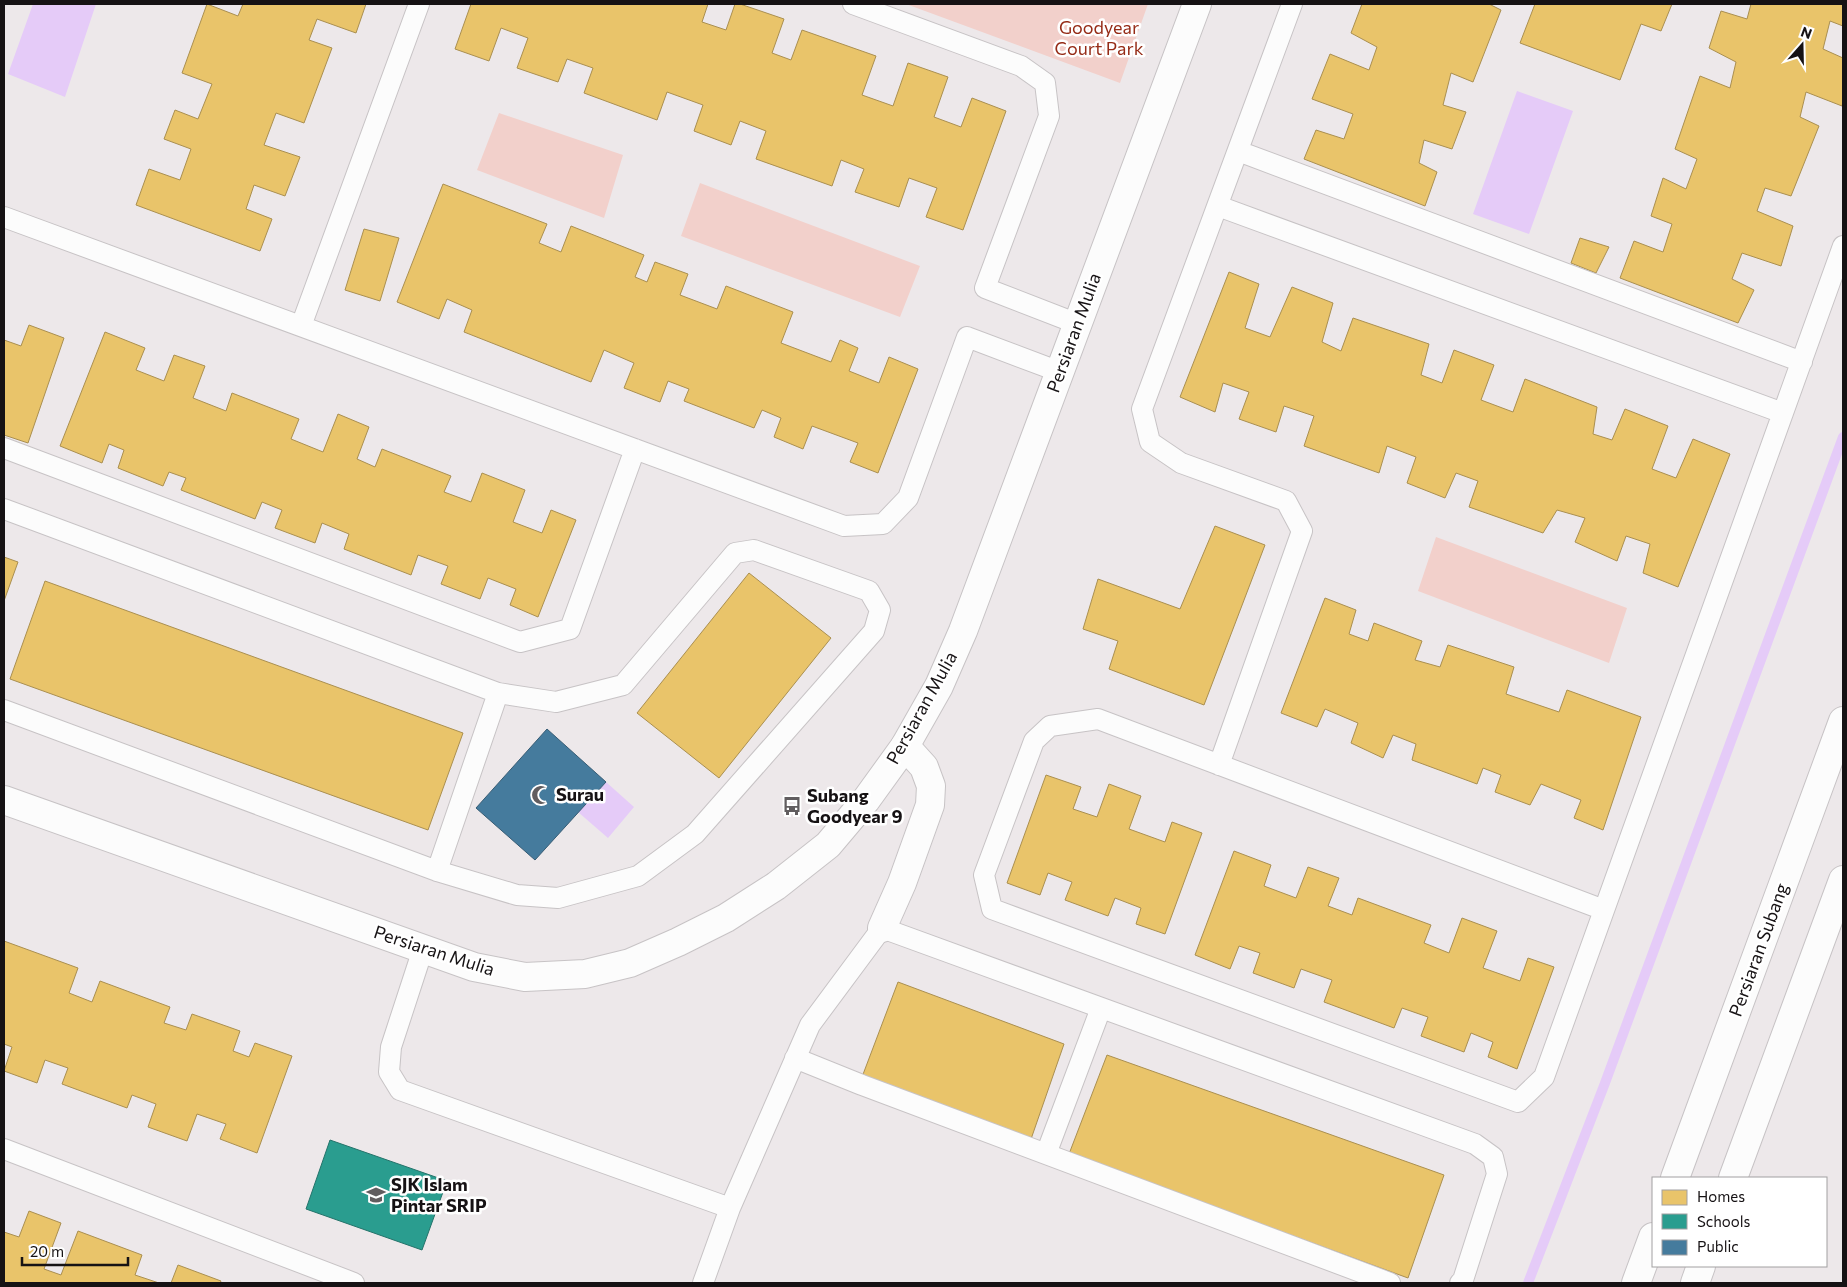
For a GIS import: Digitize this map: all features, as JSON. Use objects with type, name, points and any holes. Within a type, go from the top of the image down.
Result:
[{"type":"street","name":"Persiaran Mulia","points":[[4,800],[474,967],[525,977],[585,974],[630,963],[726,918],[776,886],[828,845],[866,800],[905,746],[938,686],[963,631],[1196,4]]},
{"type":"street","name":"Persiaran Subang","points":[[1675,1177],[1843,721]]},
{"type":"street","points":[[882,928],[902,884],[930,805],[931,786],[924,766],[905,746]]},
{"type":"street","points":[[1733,1177],[1843,880]]},
{"type":"street","points":[[1636,1283],[1652,1240]]},
{"type":"street","points":[[1694,1283],[1701,1267]]},
{"type":"lane","points":[[301,326],[419,4]]},
{"type":"lane","points":[[853,4],[1021,66],[1045,83],[1049,116],[985,288],[1078,324]]},
{"type":"lane","points":[[1219,765],[1302,530],[1286,501],[1181,463],[1150,442],[1142,409],[1292,4]]},
{"type":"lane","points":[[1238,151],[1802,362]]},
{"type":"lane","points":[[1218,206],[1783,414]]},
{"type":"lane","points":[[4,217],[844,526],[883,524],[908,498],[967,337],[1060,372]]},
{"type":"lane","points":[[1604,910],[1098,720],[1050,726],[1034,741],[984,875],[992,909],[1518,1102],[1544,1077],[1843,246]]},
{"type":"lane","points":[[4,448],[520,642],[570,629],[635,449]]},
{"type":"lane","points":[[4,509],[498,693],[556,702],[623,685],[735,553],[754,550],[869,591],[880,610],[874,631],[695,834],[638,876],[558,898],[517,895],[437,871],[4,710]]},
{"type":"lane","points":[[437,871],[498,693]]},
{"type":"lane","points":[[703,1283],[730,1208],[810,1025],[882,928],[1475,1144],[1493,1156],[1497,1174],[1463,1280],[1460,1283]]},
{"type":"lane","points":[[423,949],[391,1048],[389,1072],[400,1090],[730,1208]]},
{"type":"lane","points":[[1046,1154],[1101,1008]]},
{"type":"lane","points":[[795,1058],[1390,1283]]},
{"type":"lane","points":[[4,1149],[354,1283]]},
{"type":"green space","name":"Goodyear Court Park","points":[[906,4],[1148,4],[1120,83]]},
{"type":"green space","points":[[499,113],[623,155],[604,218],[477,170]]},
{"type":"green space","points":[[700,183],[920,266],[900,317],[681,236]]},
{"type":"green space","points":[[1436,537],[1627,608],[1609,663],[1418,591]]},
{"type":"shaded area","points":[[33,4],[96,4],[65,97],[8,74]]},
{"type":"shaded area","points":[[1517,91],[1573,111],[1529,234],[1473,214]]},
{"type":"shaded area","points":[[606,782],[634,807],[608,838],[578,812]]},
{"type":"building: Homes","points":[[207,4],[238,16],[243,4],[366,4],[356,33],[317,19],[309,40],[332,48],[304,123],[276,113],[264,145],[300,157],[285,196],[254,185],[246,209],[272,219],[260,251],[136,205],[149,169],[180,180],[191,149],[164,139],[175,110],[198,119],[212,84],[182,73]]},
{"type":"building: Homes","points":[[471,4],[708,4],[702,22],[726,30],[735,4],[740,4],[784,19],[772,53],[791,60],[802,30],[876,56],[862,95],[893,106],[908,63],[948,77],[934,117],[961,127],[972,98],[1006,111],[963,230],[926,217],[937,188],[909,178],[899,207],[855,192],[864,169],[841,160],[832,186],[756,159],[766,131],[740,121],[731,145],[694,131],[703,105],[667,92],[657,120],[584,93],[593,68],[567,59],[558,82],[517,68],[528,38],[501,28],[489,61],[455,49]]},
{"type":"building: Homes","points":[[1362,4],[1489,4],[1501,10],[1473,82],[1451,73],[1443,105],[1466,112],[1452,149],[1424,140],[1419,163],[1437,172],[1425,206],[1304,159],[1316,130],[1344,139],[1353,114],[1312,99],[1330,54],[1369,70],[1377,47],[1351,33]]},
{"type":"building: Homes","points":[[1535,4],[1672,4],[1661,31],[1641,24],[1620,80],[1520,43]]},
{"type":"building: Homes","points":[[1751,4],[1843,4],[1843,26],[1830,21],[1823,49],[1843,58],[1843,102],[1842,106],[1806,92],[1800,117],[1819,126],[1791,196],[1765,188],[1757,211],[1793,226],[1781,266],[1742,253],[1732,279],[1754,290],[1738,323],[1620,278],[1634,241],[1663,252],[1672,224],[1651,216],[1663,178],[1686,189],[1697,159],[1675,149],[1700,76],[1730,88],[1736,62],[1709,48],[1721,11],[1747,19]]},
{"type":"building: Homes","points":[[443,184],[547,224],[539,243],[561,252],[571,226],[644,255],[635,277],[647,282],[655,262],[688,274],[680,295],[717,309],[726,286],[793,312],[781,343],[831,362],[840,340],[858,348],[849,371],[879,383],[889,357],[918,369],[878,473],[850,462],[858,443],[812,426],[803,449],[774,437],[781,418],[762,410],[754,428],[684,401],[689,389],[668,381],[660,402],[624,388],[634,363],[604,350],[591,382],[464,332],[472,310],[447,299],[439,319],[397,302]]},
{"type":"building: Homes","points":[[364,229],[399,238],[380,301],[345,290]]},
{"type":"building: Homes","points":[[1580,238],[1609,247],[1596,273],[1571,263]]},
{"type":"building: Homes","points":[[1229,272],[1259,284],[1245,328],[1270,337],[1292,287],[1333,303],[1322,342],[1341,351],[1353,318],[1429,344],[1421,375],[1442,383],[1454,350],[1494,365],[1481,400],[1513,412],[1525,379],[1597,407],[1593,434],[1612,440],[1625,409],[1668,426],[1652,469],[1676,478],[1693,439],[1730,454],[1678,587],[1643,573],[1650,544],[1626,536],[1617,561],[1575,542],[1585,518],[1557,510],[1543,533],[1469,507],[1478,481],[1456,473],[1445,498],[1407,483],[1416,457],[1387,446],[1379,473],[1304,446],[1314,416],[1284,406],[1276,432],[1239,419],[1249,392],[1223,383],[1215,412],[1180,397]]},
{"type":"building: Homes","points":[[29,325],[64,338],[28,443],[4,435],[4,340],[21,346]]},
{"type":"building: Homes","points":[[105,332],[145,348],[136,370],[164,381],[174,355],[205,366],[193,398],[226,411],[232,393],[299,419],[291,439],[323,452],[338,414],[369,427],[357,459],[375,467],[382,449],[451,476],[444,492],[471,502],[482,473],[525,490],[513,522],[542,533],[551,510],[576,520],[538,617],[510,605],[516,589],[488,578],[480,599],[441,584],[448,566],[418,555],[411,575],[344,549],[349,534],[322,523],[315,543],[275,528],[282,510],[262,502],[255,519],[181,490],[186,478],[169,472],[163,486],[118,468],[124,450],[109,444],[102,463],[60,446]]},
{"type":"building: Homes","points":[[1215,526],[1265,545],[1204,705],[1109,669],[1118,641],[1083,629],[1098,579],[1180,609]]},
{"type":"building: Homes","points":[[4,557],[18,562],[4,601]]},
{"type":"building: Homes","points":[[749,573],[831,638],[719,778],[637,713]]},
{"type":"building: Homes","points":[[45,581],[463,733],[428,830],[10,679]]},
{"type":"building: Homes","points":[[1325,598],[1356,610],[1349,634],[1368,641],[1374,623],[1422,641],[1415,660],[1440,667],[1448,645],[1514,667],[1506,694],[1559,712],[1567,690],[1641,717],[1603,830],[1574,818],[1581,800],[1541,784],[1530,805],[1495,792],[1501,775],[1483,768],[1477,784],[1412,760],[1416,744],[1393,735],[1383,758],[1351,743],[1358,723],[1325,709],[1317,727],[1281,713]]},
{"type":"building: Homes","points":[[1046,775],[1081,787],[1073,809],[1097,817],[1109,784],[1141,796],[1129,829],[1165,842],[1172,822],[1202,833],[1165,934],[1136,924],[1141,908],[1115,898],[1108,916],[1065,900],[1072,882],[1048,873],[1040,895],[1007,883]]},
{"type":"building: Homes","points":[[1234,851],[1271,865],[1264,886],[1296,898],[1308,867],[1339,878],[1328,906],[1352,915],[1358,898],[1431,925],[1424,943],[1449,953],[1462,918],[1497,931],[1483,968],[1520,981],[1528,958],[1554,967],[1517,1069],[1488,1057],[1493,1042],[1471,1033],[1464,1052],[1421,1036],[1428,1017],[1402,1008],[1394,1028],[1324,1002],[1332,980],[1301,969],[1294,988],[1253,973],[1260,953],[1239,946],[1230,969],[1195,955]]},
{"type":"building: Homes","points":[[4,941],[78,968],[69,993],[92,1002],[100,981],[170,1007],[164,1023],[186,1030],[192,1014],[240,1031],[233,1051],[249,1057],[255,1043],[292,1056],[257,1153],[220,1139],[226,1124],[197,1114],[187,1141],[148,1127],[156,1104],[132,1095],[127,1108],[62,1084],[68,1068],[45,1060],[37,1083],[4,1071],[12,1047],[4,1044]]},
{"type":"building: Homes","points":[[898,982],[1064,1044],[1030,1142],[862,1077]]},
{"type":"building: Homes","points":[[1107,1055],[1444,1175],[1408,1278],[1069,1154]]},
{"type":"building: Homes","points":[[29,1211],[61,1223],[44,1269],[61,1275],[78,1231],[142,1255],[135,1275],[159,1283],[4,1283],[4,1232],[19,1237]]},
{"type":"building: Homes","points":[[178,1265],[221,1281],[220,1283],[171,1283]]},
{"type":"building: Schools","name":"SJK Islam Pintar SRIP","points":[[330,1140],[447,1181],[422,1250],[306,1209]]},
{"type":"building: Public","name":"Surau","points":[[547,729],[606,782],[535,860],[476,808]]},
{"type":"waterway","points":[[1528,1283],[1605,1083],[1843,437]]},
{"type":"place","name":"Surau","points":[[541,795]]},
{"type":"place","name":"Subang Goodyear 9","points":[[792,806]]},
{"type":"place","name":"SJK Islam Pintar SRIP","points":[[376,1195]]}]
